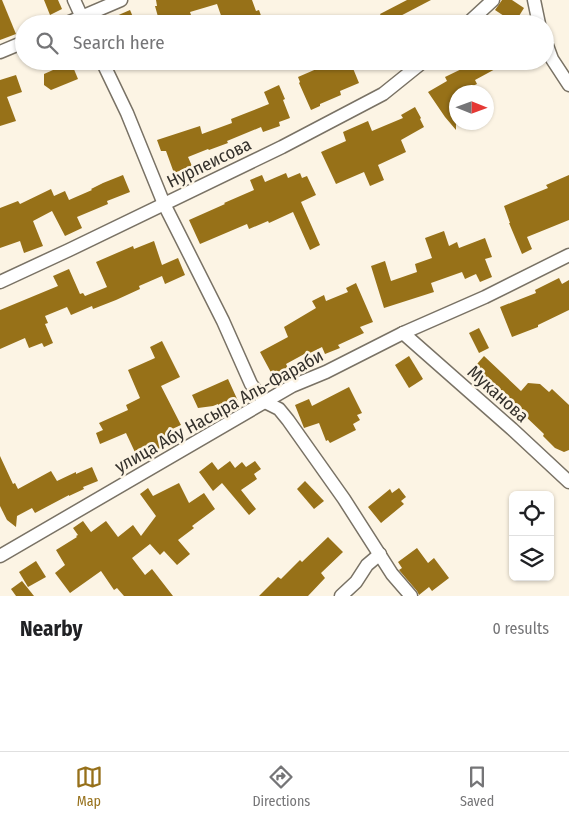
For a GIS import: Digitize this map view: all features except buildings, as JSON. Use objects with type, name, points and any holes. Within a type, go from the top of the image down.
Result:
[{"type":"street","points":[[74,0],[81,15]]},
{"type":"street","points":[[92,15],[121,0]]},
{"type":"street","points":[[477,15],[493,0]]},
{"type":"street","points":[[534,0],[537,15]]},
{"type":"street","points":[[0,52],[15,46]]},
{"type":"street","points":[[554,62],[569,85]]},
{"type":"street","points":[[106,70],[164,204],[223,322],[251,384],[265,402],[279,409],[288,420],[344,498],[392,574],[411,596]]},
{"type":"street","name":"Нурпеисова","points":[[0,282],[282,147],[383,94],[413,70]]},
{"type":"street","name":"улица Абу Насыра Аль-Фараби","points":[[0,556],[292,386],[326,372],[403,333],[485,298],[569,255]]},
{"type":"street","name":"Муканова","points":[[403,333],[569,482]]},
{"type":"street","points":[[341,596],[356,582],[367,565],[380,554]]}]
